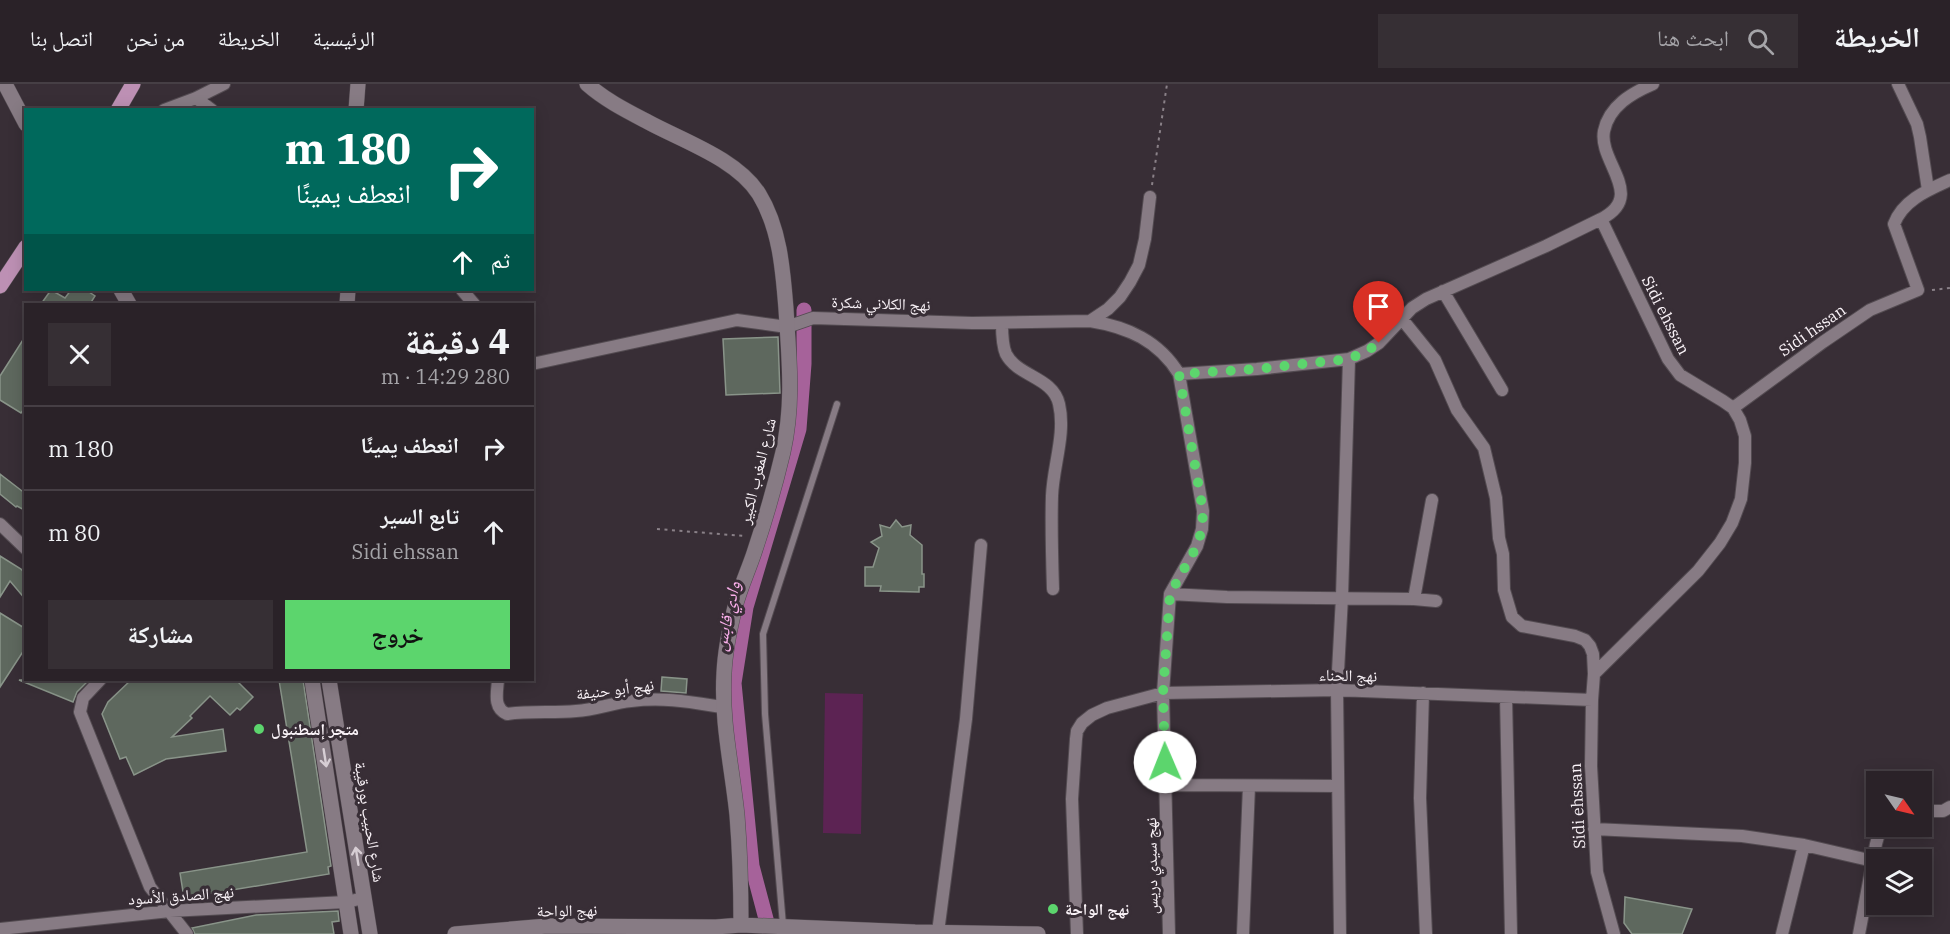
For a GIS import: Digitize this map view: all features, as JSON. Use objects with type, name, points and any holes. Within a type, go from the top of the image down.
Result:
[{"type":"main road","points":[[119,108],[133,84]]},
{"type":"main road","points":[[0,286],[24,250]]},
{"type":"street","points":[[5,84],[24,120]]},
{"type":"street","points":[[169,108],[224,84]]},
{"type":"street","points":[[356,108],[358,84]]},
{"type":"street","name":"شارع المغرب الكبير","points":[[588,84],[601,96],[649,123],[698,146],[741,175],[758,192],[770,216],[779,250],[791,371],[791,407],[783,451],[759,537],[735,607],[724,670],[722,707],[741,869],[741,925]]},
{"type":"street","points":[[1179,374],[1257,369],[1349,359],[1379,343],[1412,308],[1426,299],[1546,246],[1610,214],[1616,209],[1621,192],[1604,143],[1604,131],[1616,106],[1627,97],[1653,84]]},
{"type":"street","points":[[1898,84],[1917,124],[1928,190]]},
{"type":"street","points":[[196,98],[209,108]]},
{"type":"street","points":[[1918,290],[1894,224],[1902,209],[1928,190],[1950,180]]},
{"type":"street","points":[[1090,321],[1108,309],[1131,282],[1139,265],[1145,239],[1150,197]]},
{"type":"street","name":"Sidi ehssan","points":[[1601,219],[1668,359],[1680,375],[1733,408]]},
{"type":"street","name":"Sidi hssan","points":[[1733,408],[1870,310],[1918,290]]},
{"type":"street","points":[[463,291],[473,303]]},
{"type":"street","points":[[1443,291],[1502,390]]},
{"type":"street","name":"نهج الكلاني شكرة","points":[[534,364],[737,320],[787,327],[813,318],[1002,322],[1090,321]]},
{"type":"street","name":"Sidi ehssan","points":[[1402,319],[1435,360],[1457,410],[1484,448],[1496,498],[1499,538],[1503,554],[1504,590],[1512,617],[1522,626],[1585,640],[1593,654],[1591,766],[1597,872],[1614,934]]},
{"type":"street","name":"نهج سيدي دريس","points":[[1090,321],[1110,324],[1143,338],[1159,349],[1171,361],[1179,374],[1203,511],[1202,529],[1197,546],[1170,594],[1163,693],[1169,934]]},
{"type":"street","points":[[1002,322],[1003,343],[1007,356],[1017,366],[1048,385],[1059,403],[1061,431],[1052,494],[1053,589]]},
{"type":"street","points":[[1340,934],[1337,690],[1349,359]]},
{"type":"street","points":[[1594,674],[1698,571],[1732,523],[1741,499],[1745,464],[1745,436],[1733,408]]},
{"type":"street","points":[[1414,598],[1432,500]]},
{"type":"street","points":[[0,524],[24,547]]},
{"type":"street","points":[[938,932],[966,719],[981,545]]},
{"type":"street","points":[[1170,594],[1227,597],[1414,598],[1436,601]]},
{"type":"street","points":[[99,681],[83,698],[80,712],[150,887],[187,934]]},
{"type":"street","points":[[312,681],[351,934]]},
{"type":"street","name":"شارع الحبيب بورقيبة","points":[[329,681],[370,934]]},
{"type":"street","name":"نهج أبو حنيفة","points":[[498,681],[497,706],[503,713],[600,709],[624,702],[658,699],[673,699],[722,707]]},
{"type":"street","name":"نهج الحناء","points":[[1077,934],[1072,799],[1077,731],[1082,723],[1092,715],[1107,708],[1163,693],[1337,690],[1592,700]]},
{"type":"street","points":[[1423,693],[1420,798],[1426,934]]},
{"type":"street","points":[[1506,697],[1511,934]]},
{"type":"street","points":[[1166,785],[1338,786]]},
{"type":"street","points":[[1243,934],[1249,786]]},
{"type":"street","points":[[1932,812],[1943,811],[1950,807]]},
{"type":"street","points":[[1594,828],[1742,836],[1803,844],[1866,859]]},
{"type":"street","points":[[1782,934],[1803,844]]},
{"type":"street","name":"نهج الصادق الأسود","points":[[8,930],[170,911],[346,902],[364,898]]},
{"type":"street","points":[[1859,934],[1866,898]]},
{"type":"street","name":"نهج الواحة","points":[[455,934],[547,926],[716,931],[741,925],[784,931],[1038,934]]},
{"type":"lane","points":[[784,931],[765,714],[763,634],[837,404]]},
{"type":"path","points":[[1150,197],[1167,84]]},
{"type":"path","points":[[1918,290],[1950,288]]},
{"type":"path","points":[[657,529],[759,537]]},
{"type":"shaded area","points":[[825,693],[863,694],[861,834],[823,833]]},
{"type":"building","points":[[50,291],[65,298],[70,291],[88,291],[95,296],[91,303],[42,303]]},
{"type":"building","points":[[778,337],[780,393],[726,395],[723,339]]},
{"type":"building","points":[[24,338],[24,409],[21,413],[0,400],[0,376]]},
{"type":"building","points":[[0,474],[24,492],[24,510],[16,507],[0,494]]},
{"type":"building","points":[[896,520],[902,527],[911,525],[910,535],[922,545],[924,587],[919,587],[919,592],[880,591],[881,586],[865,586],[865,567],[873,567],[879,548],[871,542],[882,536],[880,525],[890,528]]},
{"type":"building","points":[[0,556],[24,573],[24,598],[10,581],[0,597]]},
{"type":"building","points":[[0,613],[24,628],[24,650],[0,687]]},
{"type":"building","points":[[662,677],[687,679],[686,693],[661,691]]},
{"type":"building","points":[[19,680],[88,681],[77,692],[73,702]]},
{"type":"building","points":[[130,681],[237,681],[253,697],[240,710],[237,708],[230,715],[210,696],[172,737],[223,729],[226,751],[166,759],[134,775],[126,757],[120,759],[102,714],[108,702]]},
{"type":"building","points":[[279,681],[303,681],[331,866],[328,867],[329,874],[184,898],[180,873],[307,852]]},
{"type":"building","points":[[1625,897],[1692,909],[1682,934],[1632,934],[1624,923]]},
{"type":"building","points":[[338,911],[339,921],[332,922],[334,934],[195,934],[192,928],[256,915]]},
{"type":"waterway","name":"وادي قابس","points":[[770,934],[752,866],[734,683],[746,607],[799,429],[804,364],[804,310]]},
{"type":"place","name":"متجر إسطنبول","points":[[259,729]]},
{"type":"place","name":"نهج الواحة","points":[[1053,909]]},
{"type":"route","points":[[1165,762],[1163,693],[1170,594],[1197,546],[1202,529],[1203,511],[1179,374],[1257,369],[1349,359],[1379,343]]}]
